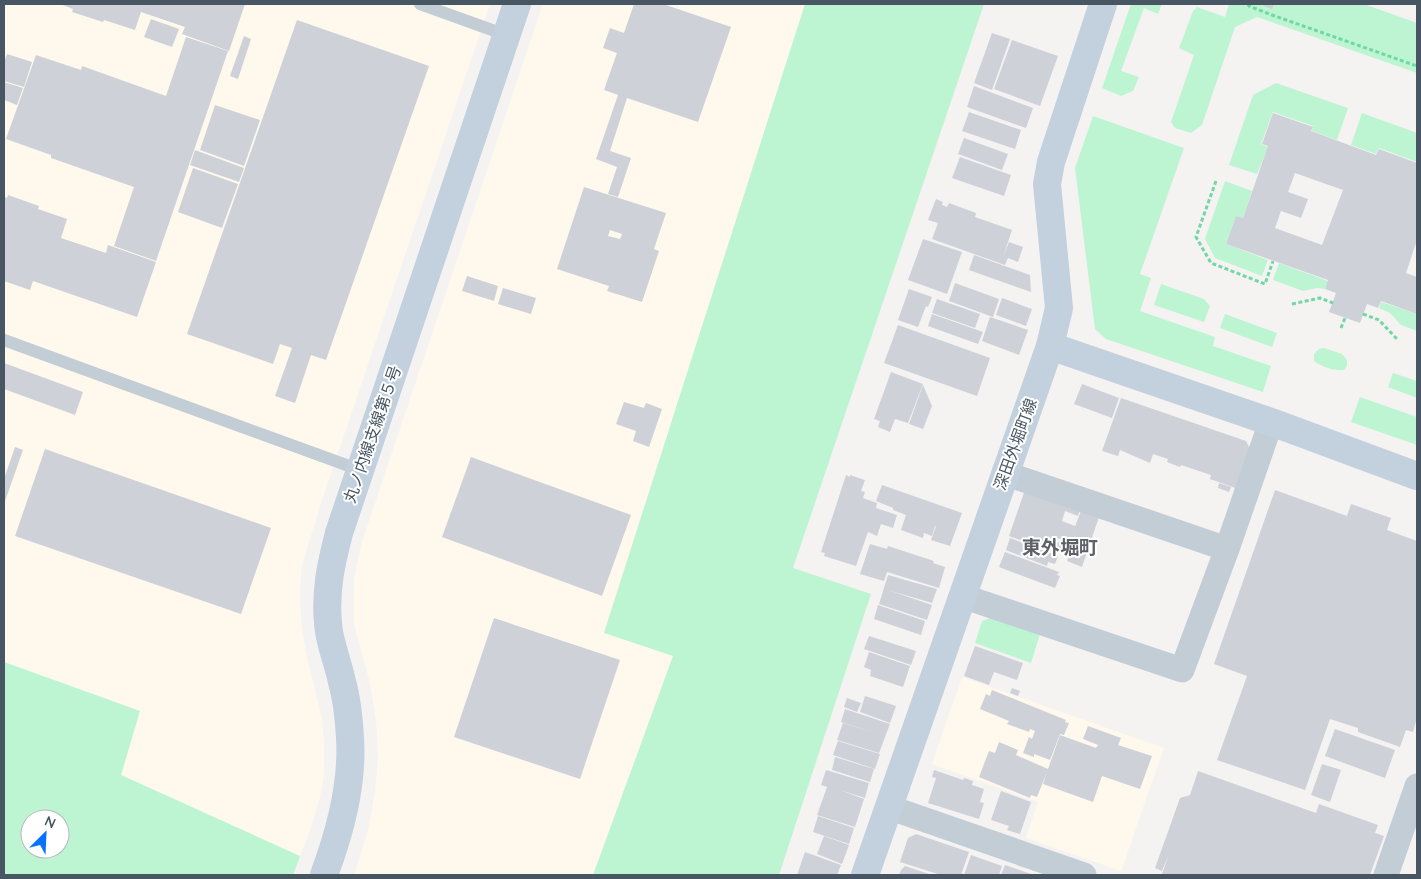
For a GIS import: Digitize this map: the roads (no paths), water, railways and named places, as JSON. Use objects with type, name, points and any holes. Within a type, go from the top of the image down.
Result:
[{"type":"street","name":"丸ノ内線支線第５号","points":[[324,875],[335,844],[349,784],[350,739],[343,684],[328,625],[327,596],[330,567],[360,470],[516,4]]},
{"type":"street","name":"深田外堀町線","points":[[865,875],[1050,346],[1059,308],[1047,184],[1050,162],[1103,4]]},
{"type":"street","points":[[1050,346],[1271,422],[1417,476]]},
{"type":"street","points":[[962,596],[1182,670],[1271,422]]},
{"type":"street","points":[[1004,473],[1227,549]]},
{"type":"street","points":[[1386,875],[1417,786]]},
{"type":"street","points":[[888,807],[1084,875]]},
{"type":"lane","points":[[420,4],[506,35]]},
{"type":"lane","points":[[4,340],[360,470]]},
{"type":"district","name":"東外堀町","points":[[1060,547]]}]
